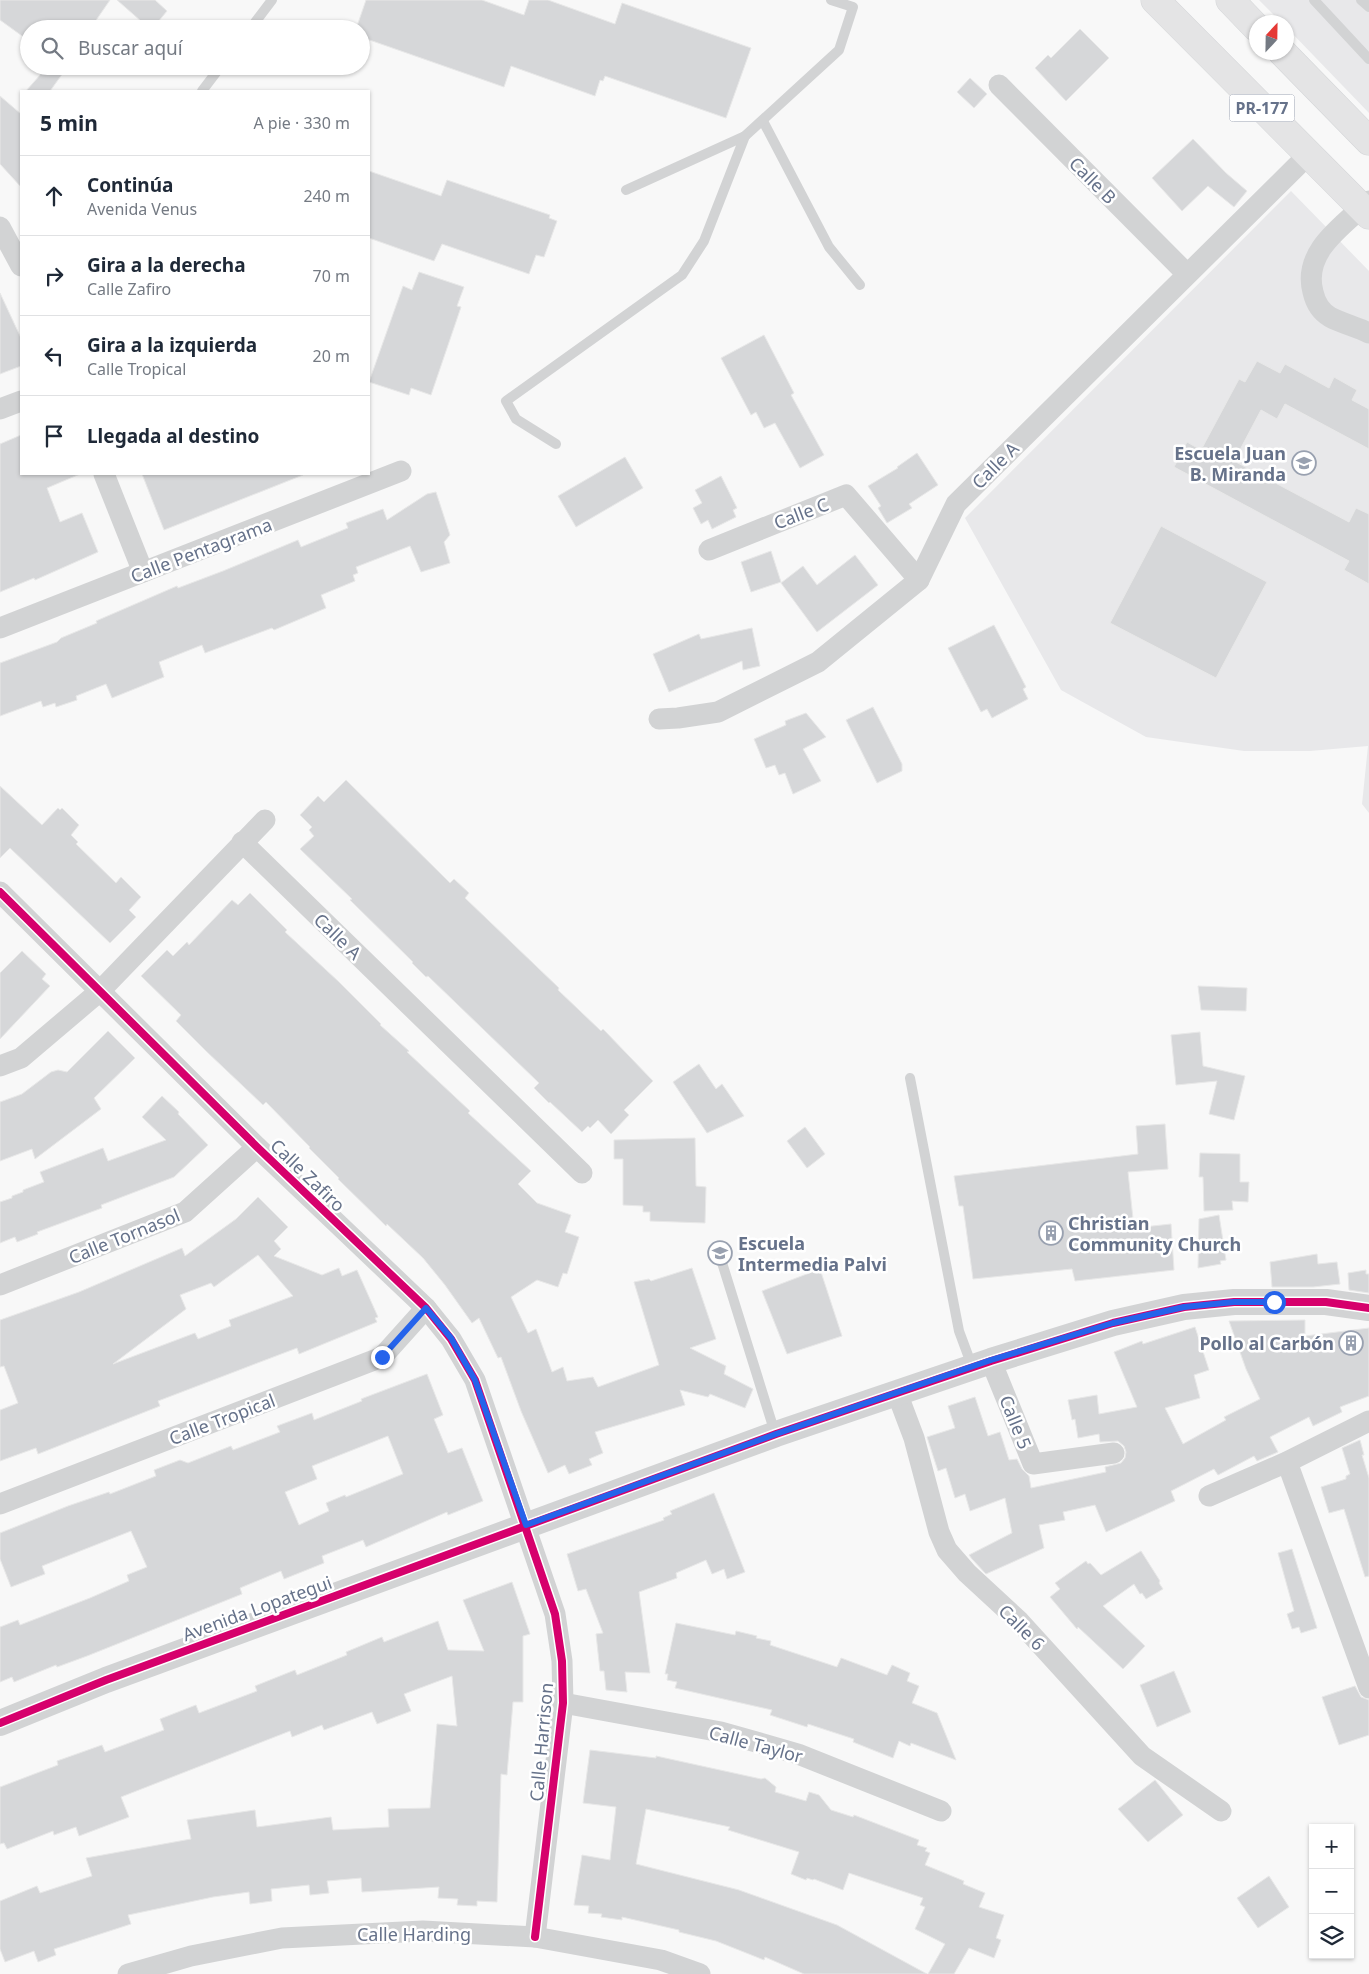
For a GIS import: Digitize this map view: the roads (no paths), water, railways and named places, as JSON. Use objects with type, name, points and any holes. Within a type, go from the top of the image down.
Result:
[{"type":"main road","name":"PR-177","points":[[1155,0],[1308,155],[1367,208]]},
{"type":"main road","points":[[1230,0],[1249,20]]},
{"type":"main road","name":"PR-177","points":[[1290,60],[1369,141]]},
{"type":"street","name":"Calle B","points":[[999,85],[1187,274]]},
{"type":"street","name":"Calle A","points":[[659,719],[718,712],[818,662],[920,580],[956,504],[1308,155]]},
{"type":"street","points":[[1367,208],[1328,238],[1312,269],[1311,285],[1316,302],[1329,316],[1369,334]]},
{"type":"street","points":[[0,228],[20,264]]},
{"type":"street","points":[[0,409],[20,401]]},
{"type":"street","name":"Calle Pentagrama","points":[[0,628],[401,471]]},
{"type":"street","points":[[104,475],[143,572]]},
{"type":"street","name":"Calle C","points":[[709,550],[782,519],[846,495],[920,580]]},
{"type":"street","points":[[0,1066],[21,1058],[100,991],[265,820]]},
{"type":"street","name":"Calle A","points":[[242,842],[582,1173]]},
{"type":"street","name":"Calle Zafiro","points":[[0,892],[257,1147],[426,1308],[451,1338],[475,1380],[526,1525]]},
{"type":"street","name":"Calle Tornasol","points":[[0,1285],[185,1212],[257,1147]]},
{"type":"street","name":"Avenida Lopategui","points":[[0,1723],[106,1680],[776,1434],[982,1364],[1113,1323],[1184,1307],[1234,1302],[1326,1302],[1369,1308]]},
{"type":"street","name":"Calle Tropical","points":[[0,1504],[382,1357],[426,1308]]},
{"type":"street","name":"Calle 5","points":[[982,1364],[1033,1464],[1114,1453]]},
{"type":"street","name":"Calle 6","points":[[897,1393],[914,1438],[939,1532],[947,1550],[967,1573],[1019,1621],[1142,1756],[1221,1811]]},
{"type":"street","points":[[1209,1496],[1287,1462],[1369,1421]]},
{"type":"street","points":[[1287,1462],[1369,1688]]},
{"type":"street","name":"Calle Harrison","points":[[526,1525],[555,1614],[562,1662],[563,1703],[535,1937]]},
{"type":"street","name":"Calle Taylor","points":[[563,1703],[721,1732],[798,1754],[941,1811]]},
{"type":"street","name":"Calle Harding","points":[[128,1974],[191,1956],[282,1938],[423,1931],[535,1937],[661,1960],[700,1974]]},
{"type":"lane","points":[[257,20],[272,0]]},
{"type":"lane","points":[[626,190],[745,136],[763,121],[839,50],[854,4],[831,0]]},
{"type":"lane","points":[[1314,0],[1369,59]]},
{"type":"lane","points":[[1361,0],[1369,7]]},
{"type":"lane","points":[[203,90],[215,75]]},
{"type":"lane","points":[[763,121],[829,247],[860,285]]},
{"type":"lane","points":[[556,444],[516,419],[506,401],[682,275],[704,240],[745,136]]},
{"type":"lane","points":[[910,1078],[959,1331],[982,1364]]},
{"type":"lane","points":[[719,1254],[776,1434]]},
{"type":"place","name":"Escuela Juan B. Miranda","points":[[1304,463]]},
{"type":"place","name":"Christian Community Church","points":[[1051,1233]]},
{"type":"place","name":"Escuela Intermedia Palvi","points":[[720,1253]]},
{"type":"place","name":"Pollo al Carbón","points":[[1351,1343]]}]
